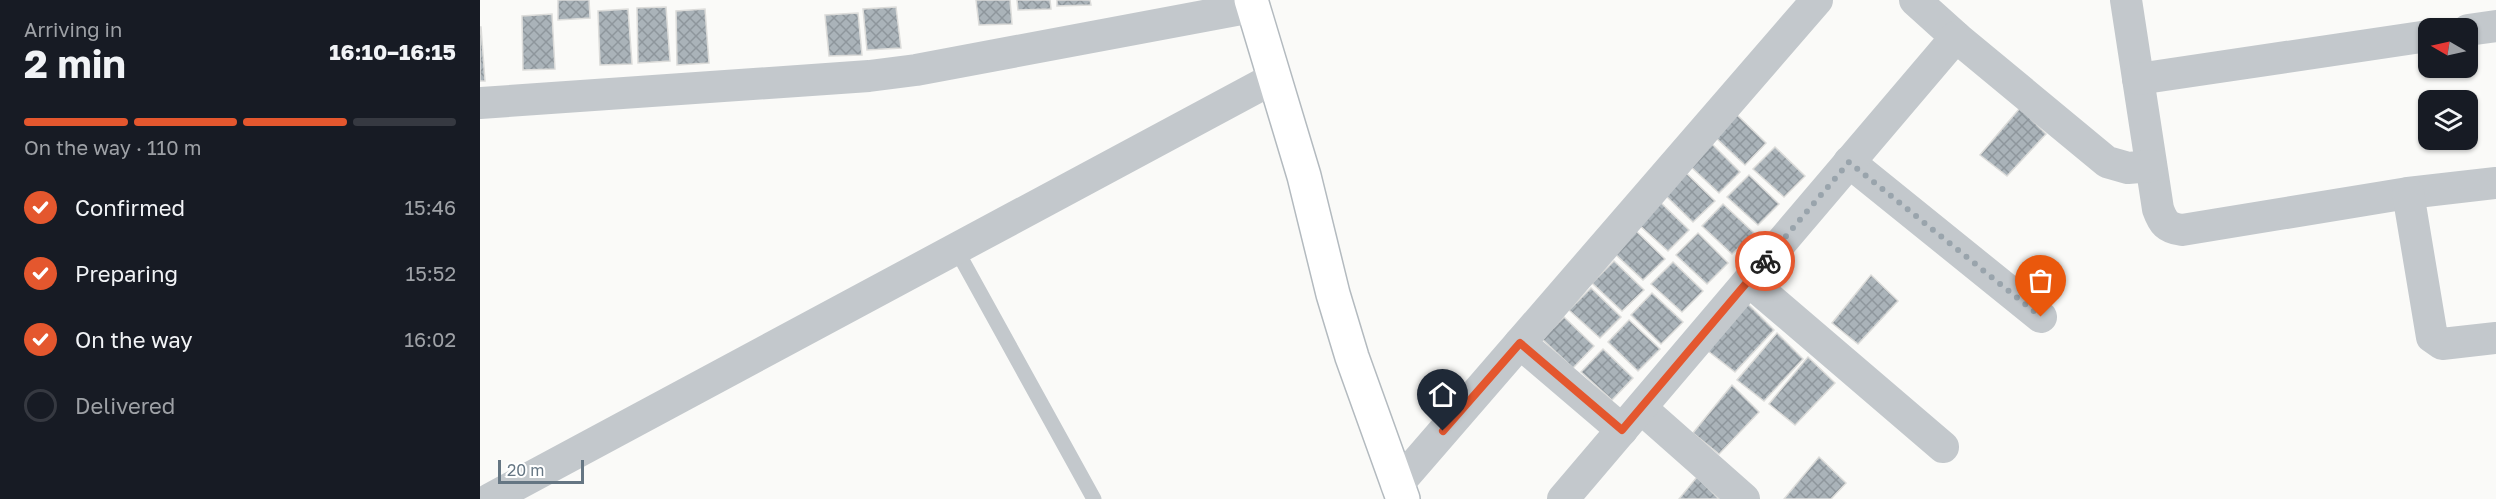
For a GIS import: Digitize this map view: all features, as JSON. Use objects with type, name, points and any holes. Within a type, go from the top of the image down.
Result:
[{"type":"street","points":[[1400,492],[1520,343],[1817,0]]},
{"type":"street","points":[[1915,0],[1956,37],[2107,162],[2128,168],[2151,166]]},
{"type":"street","points":[[2126,0],[2158,209],[2163,222],[2171,228],[2182,230],[2408,193],[2496,183]]},
{"type":"street","points":[[480,104],[904,72],[1251,4],[1304,176],[1333,294],[1352,357],[1400,492]]},
{"type":"street","points":[[2478,29],[2496,26]]},
{"type":"street","points":[[1563,499],[1956,37]]},
{"type":"street","points":[[2138,79],[2418,37]]},
{"type":"street","points":[[490,499],[1274,78]]},
{"type":"street","points":[[1849,162],[2041,317]]},
{"type":"street","points":[[2408,193],[2432,337],[2442,344],[2496,338]]},
{"type":"street","points":[[1749,280],[1943,447]]},
{"type":"street","points":[[1520,343],[1744,499]]},
{"type":"lane","points":[[956,249],[1094,499]]},
{"type":"building","points":[[558,0],[589,0],[590,18],[558,20]]},
{"type":"building","points":[[976,0],[1010,0],[1012,24],[979,25]]},
{"type":"building","points":[[1017,0],[1050,0],[1051,9],[1018,10]]},
{"type":"building","points":[[1057,0],[1090,0],[1091,5],[1057,6]]},
{"type":"building","points":[[666,7],[670,61],[638,63],[637,8]]},
{"type":"building","points":[[896,7],[901,48],[867,50],[863,9]]},
{"type":"building","points":[[628,9],[632,64],[600,65],[598,11]]},
{"type":"building","points":[[705,9],[709,63],[677,65],[676,11]]},
{"type":"building","points":[[858,13],[862,55],[829,56],[825,15]]},
{"type":"building","points":[[552,14],[555,69],[523,70],[522,16]]},
{"type":"building","points":[[481,27],[485,81],[480,81]]},
{"type":"building","points":[[2020,108],[2046,134],[2007,176],[1980,155]]},
{"type":"building","points":[[1736,114],[1766,143],[1745,165],[1714,136]]},
{"type":"building","points":[[1710,142],[1740,172],[1719,193],[1688,164]]},
{"type":"building","points":[[1775,147],[1805,176],[1784,197],[1753,169]]},
{"type":"building","points":[[1684,171],[1715,201],[1693,222],[1663,193]]},
{"type":"building","points":[[1749,175],[1779,204],[1758,225],[1727,197]]},
{"type":"building","points":[[1659,201],[1689,230],[1668,251],[1637,223]]},
{"type":"building","points":[[1723,204],[1754,233],[1732,254],[1702,226]]},
{"type":"building","points":[[1634,229],[1665,259],[1643,280],[1613,252]]},
{"type":"building","points":[[1698,233],[1728,263],[1707,284],[1676,255]]},
{"type":"building","points":[[1614,261],[1644,290],[1622,311],[1592,283]]},
{"type":"building","points":[[1673,262],[1703,291],[1682,312],[1651,284]]},
{"type":"building","points":[[1871,275],[1898,301],[1858,344],[1832,323]]},
{"type":"building","points":[[1591,288],[1621,317],[1600,338],[1569,310]]},
{"type":"building","points":[[1652,293],[1683,322],[1661,344],[1631,315]]},
{"type":"building","points":[[1748,304],[1774,330],[1735,372],[1708,351]]},
{"type":"building","points":[[1564,317],[1594,346],[1573,368],[1542,339]]},
{"type":"building","points":[[1629,320],[1660,349],[1638,371],[1608,342]]},
{"type":"building","points":[[1777,333],[1803,359],[1764,401],[1737,380]]},
{"type":"building","points":[[1603,349],[1633,378],[1612,400],[1581,372]]},
{"type":"building","points":[[1808,357],[1835,383],[1795,425],[1769,404]]},
{"type":"building","points":[[1732,385],[1759,412],[1719,454],[1693,433]]},
{"type":"building","points":[[1819,457],[1846,483],[1831,499],[1784,499]]},
{"type":"building","points":[[1697,477],[1719,499],[1679,499]]},
{"type":"way so far","points":[[1765,261],[1849,162],[2041,317]]},
{"type":"route","points":[[1443,431],[1520,343],[1622,430],[1765,261]]}]
